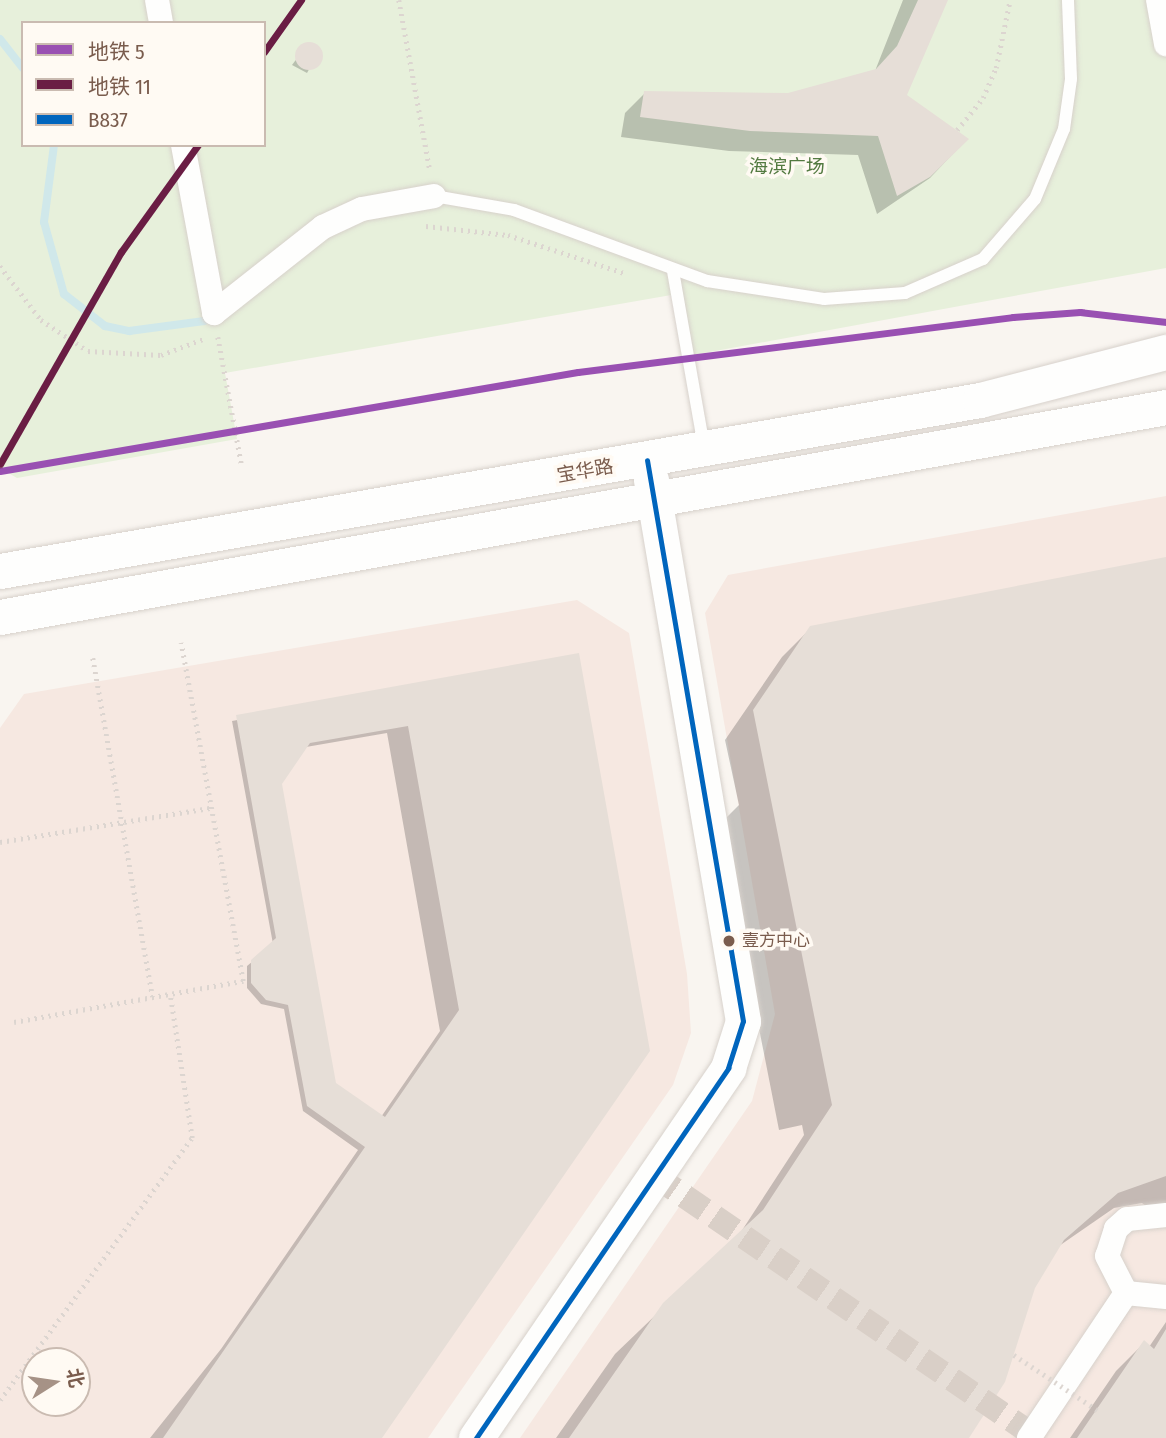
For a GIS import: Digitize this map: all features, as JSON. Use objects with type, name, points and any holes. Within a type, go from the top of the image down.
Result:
[{"type":"main road","name":"宝华路","points":[[0,571],[704,451],[980,400],[1166,352]]},
{"type":"main road","points":[[0,617],[1166,407]]},
{"type":"main road","points":[[476,1438],[728,1068],[743,1021],[647,460]]},
{"type":"main road","points":[[137,548],[121,556],[118,578],[126,589],[144,593]]},
{"type":"street","points":[[157,0],[161,21]]},
{"type":"street","points":[[1158,0],[1166,44]]},
{"type":"street","points":[[183,147],[220,325]]},
{"type":"street","points":[[220,325],[323,227],[362,209],[434,196]]},
{"type":"street","points":[[1166,1215],[1127,1219],[1110,1241],[1109,1270],[1126,1293],[1166,1297]]},
{"type":"street","points":[[1033,1437],[1126,1293]]},
{"type":"lane","points":[[434,196],[513,210],[673,271],[764,292],[865,299],[905,293],[983,259],[1035,199],[1060,141],[1071,79],[1068,0]]},
{"type":"lane","points":[[673,271],[704,451]]},
{"type":"path","points":[[399,0],[440,225]]},
{"type":"path","points":[[957,130],[983,98],[996,68],[1010,0]]},
{"type":"path","points":[[411,226],[440,225],[508,235],[623,274],[673,271]]},
{"type":"path","points":[[0,267],[41,320],[88,351],[161,355],[220,325],[242,467]]},
{"type":"path","points":[[13,1022],[243,981],[181,643]]},
{"type":"path","points":[[93,658],[153,997]]},
{"type":"path","points":[[0,842],[211,808]]},
{"type":"path","points":[[0,1399],[192,1138],[170,994]]},
{"type":"path","points":[[1014,1355],[1097,1410]]},
{"type":"shaded area","name":"壹方中心","points":[[1166,496],[1166,1438],[520,1438],[752,1101],[775,1014],[705,613],[728,575]]},
{"type":"shaded area","points":[[577,600],[629,633],[687,974],[691,1033],[673,1085],[428,1438],[0,1438],[0,728],[24,694]]},
{"type":"green space","name":"海滨广场","points":[[0,0],[1166,0],[1166,268],[688,356],[677,294],[225,373],[237,439],[17,478],[0,468]]},
{"type":"building","points":[[918,0],[948,0],[907,95],[969,139],[930,177],[897,196],[878,136],[750,131],[640,117],[644,91],[788,93],[876,69],[897,46]]},
{"type":"building","points":[[309,42],[319,46],[323,56],[319,66],[309,70],[299,66],[295,56],[299,46]]},
{"type":"building","name":"壹方中心","points":[[1166,557],[1166,1176],[1118,1193],[1064,1240],[1035,1288],[1005,1382],[969,1438],[569,1438],[663,1303],[763,1210],[832,1105],[753,710],[810,626]]},
{"type":"building","points":[[579,653],[650,1051],[382,1438],[163,1438],[365,1147],[307,1106],[288,1005],[266,1000],[251,983],[251,960],[276,938],[236,715]],"holes":[[[408,726],[459,1010],[385,1117],[336,1083],[282,784],[310,743]]]},
{"type":"building","points":[[1166,1329],[1166,1438],[1077,1438],[1144,1340],[1154,1349]]},
{"type":"waterway","points":[[0,39],[21,65]]},
{"type":"waterway","points":[[54,147],[44,222],[64,294],[105,326],[129,331],[204,321]]},
{"type":"tunnel","points":[[655,1176],[1032,1434]]},
{"type":"metro line","name":"11","points":[[266,49],[301,0]]},
{"type":"metro line","name":"11","points":[[0,464],[121,252],[197,147]]},
{"type":"metro line","name":"5","points":[[0,471],[578,372],[1013,317],[1080,312],[1166,322]]},
{"type":"transit line","name":"B837","points":[[476,1438],[728,1068],[743,1021],[647,460]]},
{"type":"place","name":"壹方中心","points":[[729,941]]}]
